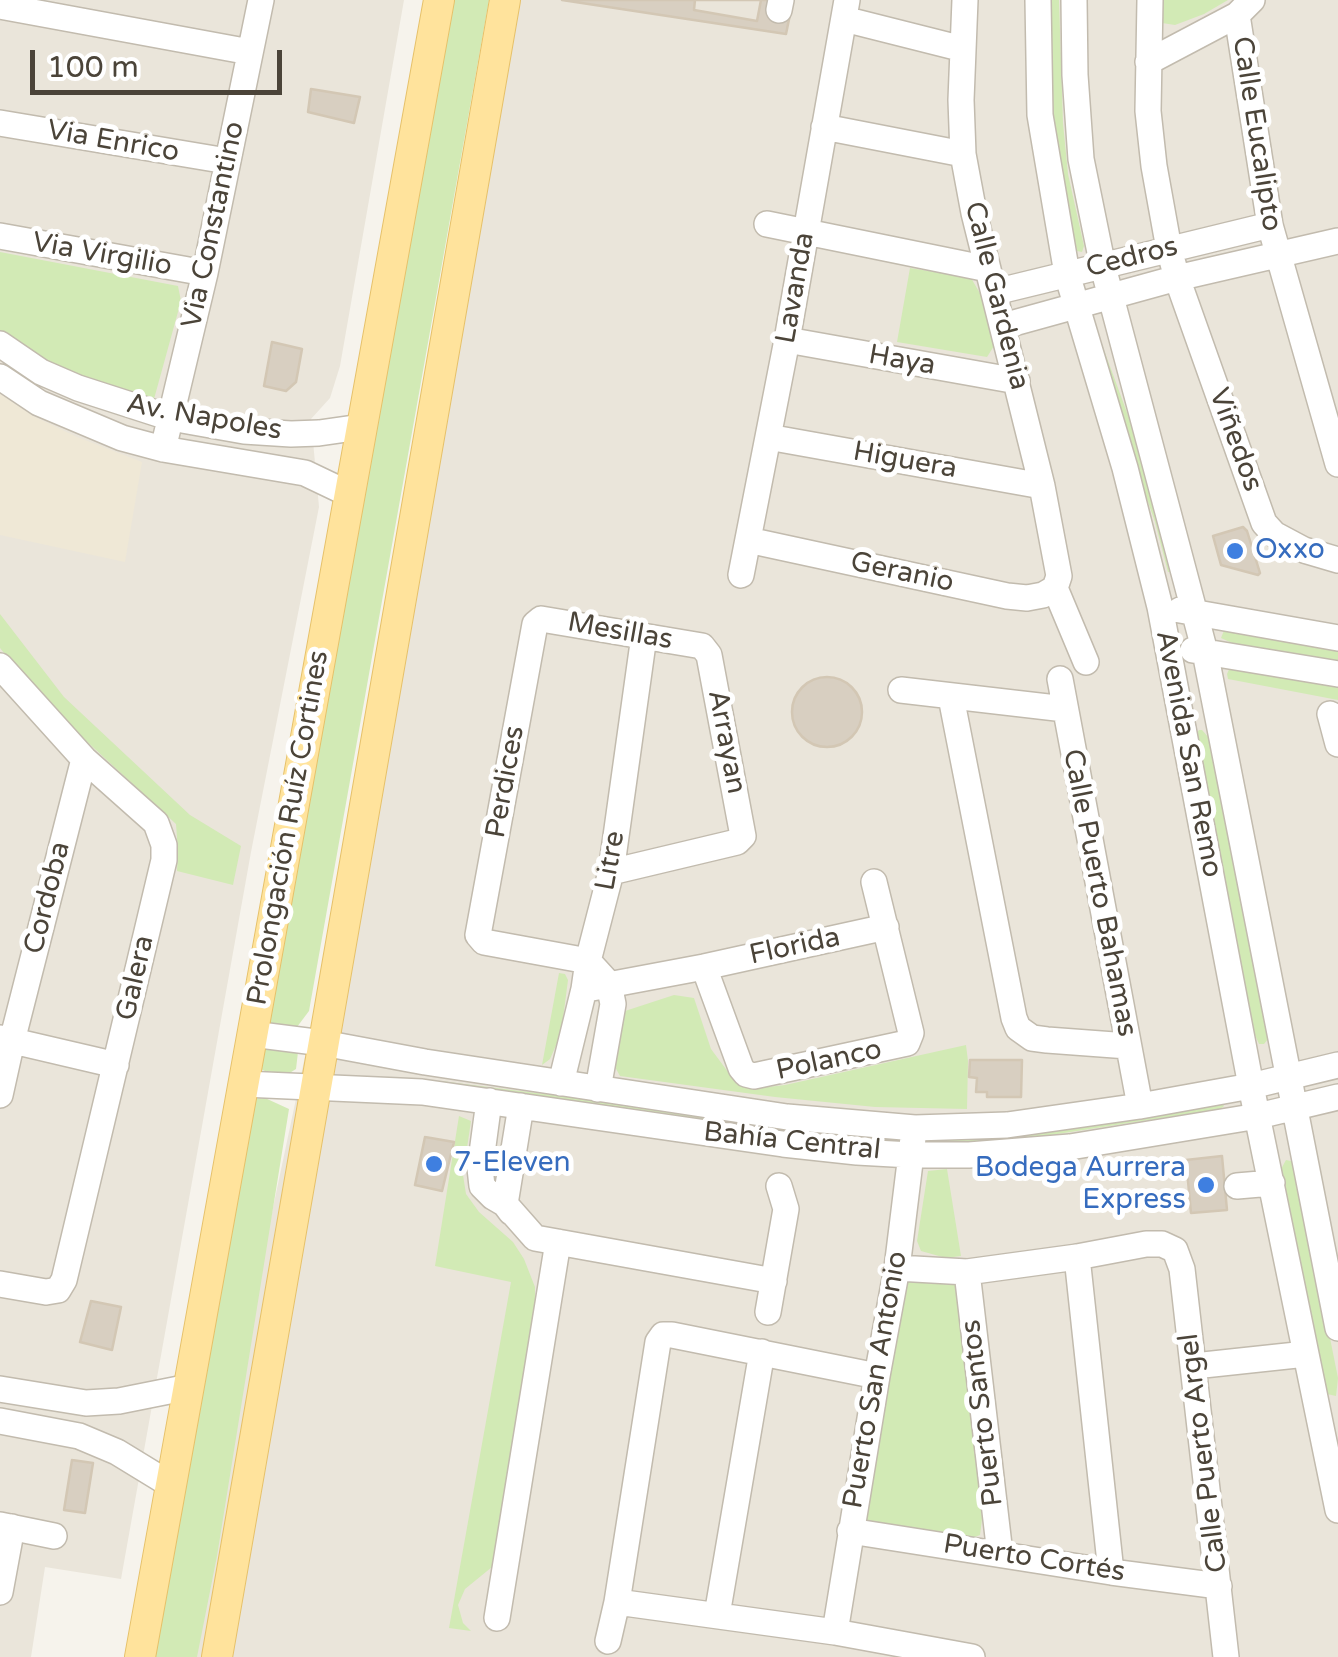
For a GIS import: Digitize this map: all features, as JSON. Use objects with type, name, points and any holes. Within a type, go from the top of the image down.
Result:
[{"type":"main road","name":"Prolongación Ruíz Cortines","points":[[140,1657],[439,0]]},
{"type":"main road","points":[[217,1657],[504,0]]},
{"type":"street","name":"Via Constantino","points":[[163,449],[205,273],[261,0]]},
{"type":"street","name":"Calle Gardenia","points":[[965,0],[963,154],[1042,486],[1059,576],[1054,588]]},
{"type":"street","name":"Avenida San Remo","points":[[1038,0],[1040,115],[1066,274],[1125,468],[1160,607],[1306,1354],[1330,1432],[1338,1510]]},
{"type":"street","name":"Avenida San Remo","points":[[1074,0],[1081,159],[1103,267],[1205,652],[1338,1328]]},
{"type":"street","name":"Viñedos","points":[[1150,0],[1148,112],[1154,166],[1177,278],[1264,523],[1274,534],[1304,550],[1338,560]]},
{"type":"street","points":[[0,6],[250,52]]},
{"type":"street","points":[[1148,62],[1244,7]]},
{"type":"street","name":"Calle Eucalipto","points":[[1244,7],[1270,225],[1338,464]]},
{"type":"street","points":[[845,10],[963,49]]},
{"type":"street","name":"Lavanda","points":[[741,575],[845,10]]},
{"type":"street","name":"Via Enrico","points":[[0,123],[227,162]]},
{"type":"street","points":[[824,127],[963,154]]},
{"type":"street","points":[[767,224],[992,281]]},
{"type":"street","name":"Cedros","points":[[992,281],[1103,267],[1270,225]]},
{"type":"street","name":"Via Virgilio","points":[[0,236],[205,273]]},
{"type":"street","name":"Cedros","points":[[1004,326],[1177,278],[1338,241]]},
{"type":"street","name":"Haya","points":[[787,340],[1018,381]]},
{"type":"street","name":"Av. Napoles","points":[[0,344],[41,372],[170,418],[244,431],[292,434],[361,427]]},
{"type":"street","name":"Av. Napoles","points":[[0,377],[39,403],[122,438],[163,449],[305,473],[349,494]]},
{"type":"street","name":"Higuera","points":[[768,437],[1042,486]]},
{"type":"street","name":"Geranio","points":[[748,540],[1006,596],[1026,598],[1054,588]]},
{"type":"street","points":[[1054,588],[1086,662]]},
{"type":"street","points":[[1160,607],[1338,638]]},
{"type":"street","name":"Mesillas","points":[[535,624],[546,620],[706,649]]},
{"type":"street","name":"Perdices","points":[[535,624],[478,934],[484,942],[588,961]]},
{"type":"street","name":"Litre","points":[[588,961],[611,872],[644,636]]},
{"type":"street","points":[[1168,647],[1338,674]]},
{"type":"street","name":"Arrayan","points":[[611,872],[737,842],[743,836],[706,649]]},
{"type":"street","name":"Galera","points":[[0,666],[84,760],[156,823],[164,846],[164,860],[64,1280],[58,1290],[46,1292],[0,1284]]},
{"type":"street","name":"Calle Puerto Bahamas","points":[[1060,678],[1140,1106]]},
{"type":"street","points":[[900,690],[1064,709]]},
{"type":"street","points":[[951,697],[1018,1028],[1032,1038],[1128,1046]]},
{"type":"street","points":[[1330,714],[1338,744]]},
{"type":"street","name":"Cordoba","points":[[0,1095],[6,1040],[84,760]]},
{"type":"street","points":[[874,882],[886,927]]},
{"type":"street","name":"Florida","points":[[596,987],[886,927]]},
{"type":"street","name":"Polanco","points":[[704,967],[746,1074],[754,1076],[908,1043],[911,1033],[886,927]]},
{"type":"street","points":[[588,961],[596,987],[612,1004],[598,1089]]},
{"type":"street","points":[[562,1083],[596,987]]},
{"type":"street","name":"Bahía Central","points":[[252,1034],[787,1117],[914,1128],[1006,1125],[1140,1106],[1338,1065]]},
{"type":"street","points":[[6,1040],[116,1065]]},
{"type":"street","points":[[422,1092],[426,1062]]},
{"type":"street","name":"Bahía Central","points":[[244,1084],[422,1092],[782,1144],[911,1155],[1070,1148],[1295,1109],[1338,1097]]},
{"type":"street","points":[[490,1101],[480,1168],[482,1186],[535,1238],[774,1281]]},
{"type":"street","points":[[509,1210],[521,1106]]},
{"type":"street","points":[[782,1144],[787,1117]]},
{"type":"street","name":"Puerto San Antonio","points":[[835,1632],[898,1268],[914,1128]]},
{"type":"street","points":[[1238,1186],[1272,1182]]},
{"type":"street","points":[[768,1312],[786,1209],[778,1186]]},
{"type":"street","points":[[497,1618],[558,1242]]},
{"type":"street","name":"Calle Puerto Argel","points":[[1077,1257],[1146,1244],[1162,1244],[1175,1250],[1182,1269],[1226,1657]]},
{"type":"street","points":[[898,1268],[967,1272],[1077,1257],[1111,1572]]},
{"type":"street","name":"Puerto Santos","points":[[967,1272],[1000,1554]]},
{"type":"street","points":[[608,1641],[662,1335],[877,1376]]},
{"type":"street","points":[[717,1615],[762,1352]]},
{"type":"street","points":[[1194,1366],[1306,1354]]},
{"type":"street","points":[[0,1389],[86,1403],[119,1401],[190,1387]]},
{"type":"street","points":[[79,1436],[86,1403]]},
{"type":"street","points":[[0,1420],[79,1436],[117,1452],[171,1485]]},
{"type":"street","points":[[0,1592],[6,1526],[54,1536]]},
{"type":"street","name":"Puerto Cortés","points":[[850,1530],[1219,1586]]},
{"type":"street","points":[[617,1602],[835,1632],[972,1657]]},
{"type":"shaded area","points":[[0,0],[404,0],[340,366],[330,398],[311,419],[319,507],[251,852],[121,1579],[45,1567],[31,1657],[0,1657]]},
{"type":"shaded area","points":[[515,0],[1338,0],[1338,1657],[178,1657],[412,550]]},
{"type":"shaded area","points":[[0,394],[33,416],[142,462],[125,562],[0,535]]},
{"type":"green space","points":[[445,0],[489,0],[309,1011],[297,1027],[275,1027],[263,1016]]},
{"type":"green space","points":[[1045,0],[1059,0],[1063,123],[1082,252],[1077,251],[1048,106]]},
{"type":"green space","points":[[1153,0],[1228,0],[1175,25],[1162,23]]},
{"type":"green space","points":[[0,252],[178,286],[181,301],[154,399],[103,390],[39,359],[0,333]]},
{"type":"green space","points":[[910,268],[971,278],[988,307],[994,346],[987,357],[897,342]]},
{"type":"green space","points":[[1097,331],[1147,467],[1171,572],[1127,442]]},
{"type":"green space","points":[[0,614],[64,697],[190,815],[241,846],[233,885],[177,871],[176,824],[43,701],[0,648]]},
{"type":"green space","points":[[1225,628],[1338,642],[1338,663],[1232,643],[1221,638]]},
{"type":"green space","points":[[1231,665],[1338,683],[1338,700],[1228,679]]},
{"type":"green space","points":[[1199,730],[1209,738],[1268,1039],[1264,1044],[1259,1044],[1255,1035],[1195,736]]},
{"type":"green space","points":[[559,973],[568,980],[561,1034],[550,1059],[542,1065]]},
{"type":"green space","points":[[674,995],[694,998],[711,1049],[734,1080],[759,1088],[966,1045],[967,1109],[875,1107],[620,1076],[615,1060],[625,1011]]},
{"type":"green space","points":[[261,1041],[298,1052],[296,1069],[288,1074],[254,1066]]},
{"type":"green space","points":[[441,1081],[679,1111],[750,1125],[449,1087]]},
{"type":"green space","points":[[265,1098],[289,1109],[217,1556],[197,1657],[149,1657],[250,1099]]},
{"type":"green space","points":[[1224,1106],[1038,1137],[937,1141],[939,1138]]},
{"type":"green space","points":[[459,1116],[471,1121],[463,1175],[466,1194],[479,1212],[513,1242],[535,1287],[531,1347],[492,1567],[465,1589],[458,1605],[463,1623],[471,1631],[449,1628],[511,1282],[435,1266]]},
{"type":"green space","points":[[1286,1160],[1296,1168],[1338,1378],[1336,1396],[1327,1394],[1280,1171]]},
{"type":"green space","points":[[947,1169],[961,1256],[946,1258],[921,1251],[917,1241],[928,1171]]},
{"type":"green space","points":[[915,1280],[951,1282],[962,1294],[982,1519],[980,1535],[972,1538],[869,1523],[864,1516],[905,1286]]},
{"type":"building","points":[[562,0],[793,0],[786,34]]},
{"type":"building","points":[[695,0],[761,0],[757,21],[694,10]]},
{"type":"building","points":[[311,89],[360,97],[354,123],[308,112]]},
{"type":"building","points":[[272,342],[302,349],[296,382],[286,391],[264,386]]},
{"type":"building","name":"Oxxo","points":[[1243,527],[1258,575],[1221,565],[1213,536]]},
{"type":"building","points":[[827,677],[851,688],[862,712],[851,736],[827,747],[803,736],[792,712],[803,688]]},
{"type":"building","points":[[970,1060],[1022,1060],[1021,1097],[987,1097],[987,1092],[976,1092],[977,1078],[969,1077]]},
{"type":"building","name":"7-Eleven","points":[[425,1137],[454,1142],[442,1191],[415,1185]]},
{"type":"building","name":"Bodega Aurrera Express","points":[[1222,1156],[1227,1210],[1191,1213],[1186,1160]]},
{"type":"building","points":[[91,1301],[121,1307],[112,1350],[80,1342]]},
{"type":"building","points":[[72,1460],[93,1463],[85,1513],[64,1510]]},
{"type":"place","name":"Oxxo","points":[[1235,551]]},
{"type":"place","name":"7-Eleven","points":[[434,1164]]},
{"type":"place","name":"Bodega Aurrera Express","points":[[1206,1185]]}]
